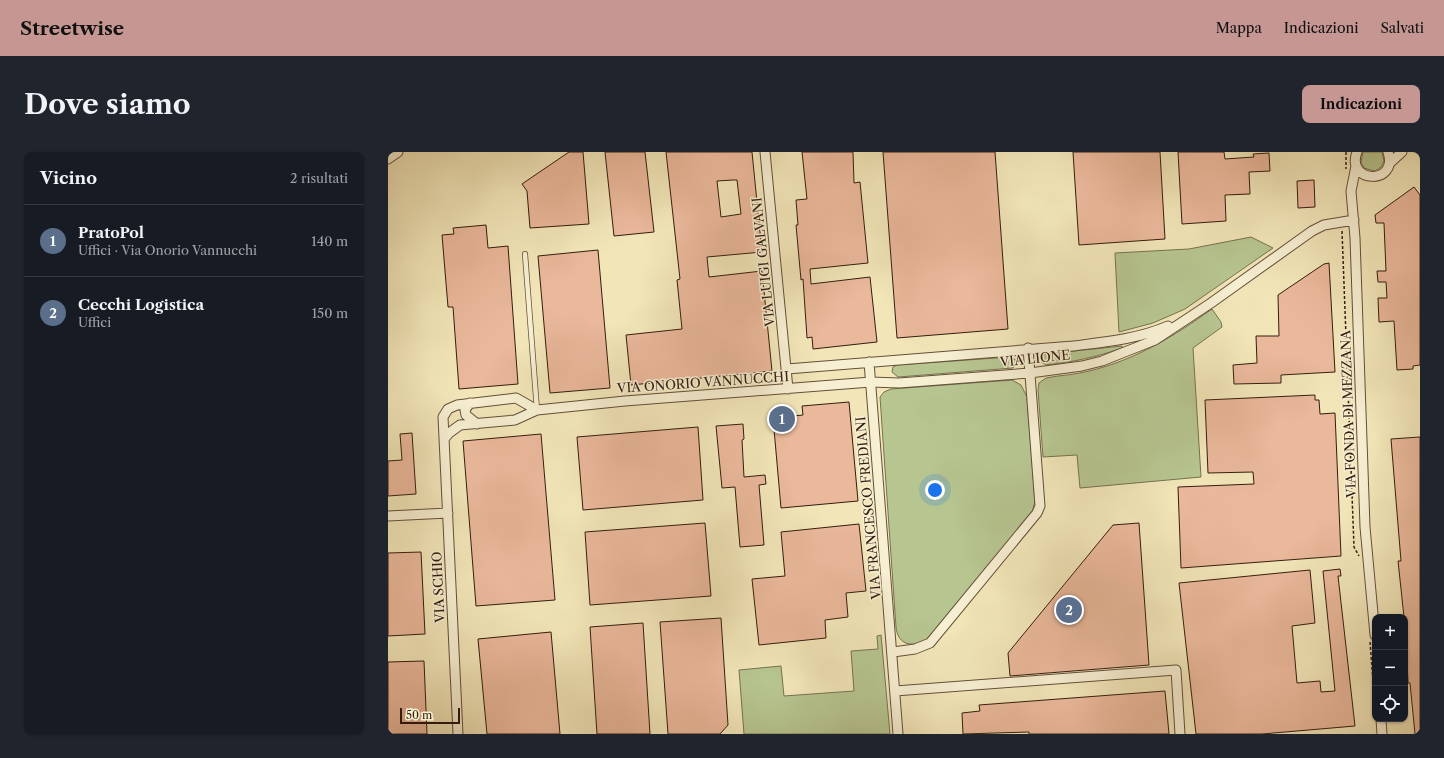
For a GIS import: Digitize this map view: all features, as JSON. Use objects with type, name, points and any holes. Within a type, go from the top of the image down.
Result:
[{"type":"street","points":[[388,159],[398,152]]},
{"type":"street","name":"VIA LUIGI GALVANI","points":[[765,152],[788,389]]},
{"type":"street","name":"VIA FONDA DI MEZZANA","points":[[1357,152],[1351,191],[1354,220],[1365,527],[1373,614]]},
{"type":"street","points":[[1388,152],[1390,163]]},
{"type":"street","points":[[1351,191],[1367,176],[1382,174],[1390,163],[1402,152]]},
{"type":"street","points":[[1356,166],[1367,176]]},
{"type":"street","name":"VIA LIONE","points":[[871,382],[899,383],[1030,373],[1082,366],[1108,359],[1155,340],[1189,316],[1211,303],[1312,231],[1324,225],[1354,220]]},
{"type":"street","name":"VIA LIONE","points":[[869,362],[1118,340],[1154,332],[1189,316]]},
{"type":"street","points":[[893,652],[915,649],[930,643],[1037,513],[1040,506],[1028,348]]},
{"type":"street","name":"VIA ONORIO VANNUCCHI","points":[[786,369],[869,362]]},
{"type":"street","name":"VIA FRANCESCO FREDIANI","points":[[869,362],[893,652],[894,691],[898,734]]},
{"type":"street","name":"VIA ONORIO VANNUCCHI","points":[[444,439],[449,433],[460,425],[515,420],[537,410],[625,401],[871,382]]},
{"type":"street","points":[[444,439],[445,413],[457,404],[516,398],[537,410]]},
{"type":"street","points":[[470,403],[465,410],[466,415],[477,424]]},
{"type":"street","name":"VIA SCHIO","points":[[444,439],[458,734]]},
{"type":"street","points":[[388,516],[448,513]]},
{"type":"street","points":[[894,691],[1176,670],[1180,734]]},
{"type":"street","points":[[1381,722],[1382,734]]},
{"type":"lane","points":[[525,254],[537,410]]},
{"type":"green space","points":[[1363,152],[1382,152],[1384,161],[1381,167],[1375,171],[1364,168],[1361,162]]},
{"type":"green space","points":[[1251,237],[1273,248],[1185,309],[1153,323],[1119,332],[1115,253],[1189,249]]},
{"type":"green space","points":[[1212,309],[1221,322],[1222,327],[1193,348],[1201,477],[1080,488],[1077,455],[1043,457],[1038,390],[1039,383],[1046,378],[1084,372],[1122,361],[1168,338]]},
{"type":"green space","points":[[1122,346],[1122,348],[1113,351],[1075,361],[1046,365],[1040,361],[1042,356],[1045,354]]},
{"type":"green space","points":[[1010,357],[1016,360],[1016,364],[1013,368],[898,377],[892,372],[893,367],[897,365]]},
{"type":"green space","points":[[1012,380],[1021,385],[1027,397],[1035,501],[1032,513],[929,638],[918,643],[908,644],[900,639],[897,634],[896,627],[880,397],[884,392],[891,389]]},
{"type":"green space","points":[[881,635],[890,734],[744,734],[739,670],[781,666],[784,696],[854,691],[851,651],[878,649],[877,636]]},
{"type":"building","points":[[569,152],[583,152],[589,224],[530,228],[527,191],[522,184]]},
{"type":"building","points":[[605,152],[645,152],[654,232],[614,236]]},
{"type":"building","points":[[666,152],[752,152],[762,252],[707,257],[709,277],[762,271],[772,371],[631,385],[626,335],[682,329],[677,280],[680,279]],"holes":[[[737,180],[741,214],[721,217],[717,181]]]},
{"type":"building","points":[[802,152],[853,152],[854,183],[860,182],[868,263],[810,269],[811,284],[870,277],[877,342],[813,349],[812,337],[807,338],[803,279],[801,280],[796,225],[798,225],[796,200],[807,199]]},
{"type":"building","points":[[883,152],[995,152],[1008,329],[897,338]]},
{"type":"building","points":[[1073,152],[1160,152],[1165,239],[1079,245]]},
{"type":"building","points":[[1178,152],[1224,152],[1225,159],[1254,157],[1253,154],[1269,153],[1270,171],[1249,172],[1250,194],[1225,195],[1226,221],[1182,224]]},
{"type":"building","points":[[1314,180],[1315,207],[1298,208],[1297,181]]},
{"type":"building","points":[[1414,187],[1420,195],[1420,365],[1413,366],[1413,369],[1397,370],[1394,321],[1379,322],[1378,298],[1387,298],[1386,282],[1378,282],[1377,271],[1386,271],[1384,223],[1376,223],[1375,215]]},
{"type":"building","points":[[486,225],[488,248],[508,246],[518,384],[459,389],[453,307],[448,307],[442,235],[454,234],[453,228]]},
{"type":"building","points":[[598,250],[610,388],[550,393],[538,256]]},
{"type":"building","points":[[1329,263],[1335,372],[1281,375],[1281,383],[1234,384],[1233,365],[1257,363],[1256,336],[1279,336],[1278,295],[1324,264]]},
{"type":"building","points":[[1315,395],[1315,400],[1319,400],[1320,414],[1335,413],[1341,556],[1181,568],[1178,487],[1254,484],[1253,472],[1208,473],[1205,400]]},
{"type":"building","points":[[849,402],[858,501],[781,508],[773,418],[803,415],[802,406]]},
{"type":"building","points":[[743,424],[744,439],[742,440],[744,477],[765,475],[766,484],[759,485],[764,545],[740,547],[735,487],[722,488],[716,426]]},
{"type":"building","points":[[698,427],[703,500],[583,510],[577,437]]},
{"type":"building","points":[[412,433],[416,494],[388,496],[388,461],[402,460],[400,434]]},
{"type":"building","points":[[541,434],[555,600],[476,606],[463,441]]},
{"type":"building","points":[[1420,437],[1420,734],[1415,734],[1410,683],[1408,683],[1408,614],[1404,614],[1398,561],[1401,561],[1391,439]]},
{"type":"building","points":[[705,523],[711,596],[590,605],[585,532]]},
{"type":"building","points":[[1139,523],[1149,665],[1010,676],[1008,653],[1113,525]]},
{"type":"building","points":[[859,524],[866,591],[846,593],[848,617],[825,620],[826,638],[759,645],[752,579],[785,576],[781,532]]},
{"type":"building","points":[[421,552],[425,634],[388,636],[388,553]]},
{"type":"building","points":[[1340,569],[1341,576],[1338,576],[1355,726],[1262,734],[1196,734],[1179,583],[1310,570],[1315,623],[1292,626],[1297,683],[1320,681],[1321,692],[1335,691],[1323,571]]},
{"type":"building","points":[[721,618],[728,725],[720,734],[668,734],[660,622]]},
{"type":"building","points":[[643,623],[650,734],[597,734],[590,627]]},
{"type":"building","points":[[551,632],[560,734],[487,734],[478,639]]},
{"type":"building","points":[[424,661],[427,734],[388,734],[388,662]]},
{"type":"building","points":[[1165,691],[1169,734],[1029,734],[1029,732],[963,734],[962,713],[980,711],[979,705]]},
{"type":"place","name":"PratoPol","points":[[782,419]]},
{"type":"place","name":"Cecchi Logistica","points":[[1069,610]]}]
